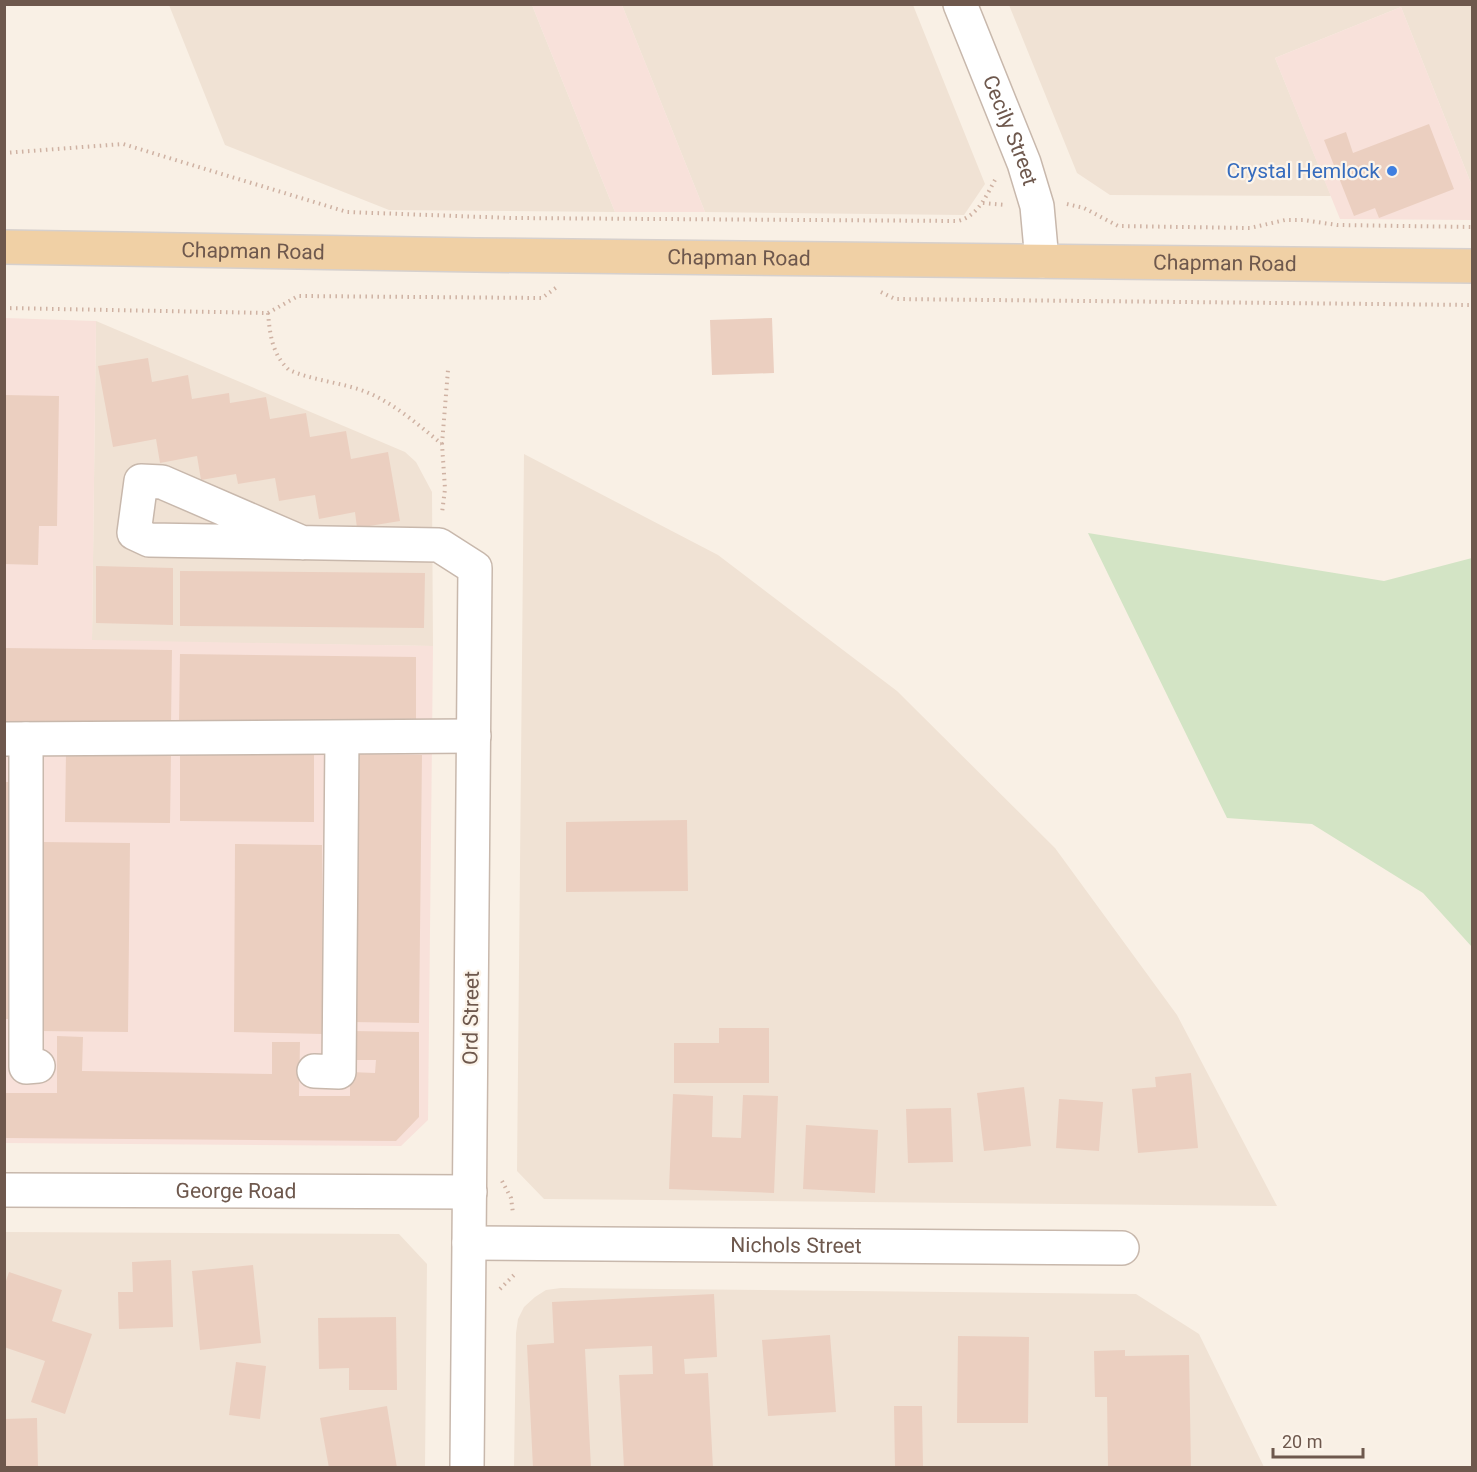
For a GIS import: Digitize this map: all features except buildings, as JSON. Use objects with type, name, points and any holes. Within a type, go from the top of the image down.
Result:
[{"type":"main road","name":"Chapman Road","points":[[4,247],[476,255],[1473,266]]},
{"type":"street","name":"Cecily Street","points":[[960,4],[1024,164],[1037,206],[1042,261]]},
{"type":"street","name":"Ord Street","points":[[303,543],[439,545],[476,568],[467,1467]]},
{"type":"street","points":[[38,1066],[26,1067],[15,739],[474,736]]},
{"type":"street","points":[[314,1071],[339,1072],[342,738]]},
{"type":"street","name":"George Road","points":[[4,1190],[470,1192]]},
{"type":"street","name":"Nichols Street","points":[[469,1242],[1122,1248]]},
{"type":"path","points":[[4,153],[123,144],[347,212],[511,218],[958,221],[967,219],[983,203],[1002,204]]},
{"type":"path","points":[[1065,204],[1084,208],[1118,226],[1250,228],[1285,220],[1303,220],[1337,225],[1473,227]]},
{"type":"path","points":[[4,308],[268,313],[298,296],[542,298],[557,287],[569,287]]},
{"type":"path","points":[[872,287],[895,299],[1473,305]]},
{"type":"path","points":[[268,313],[271,342],[282,364],[289,370],[380,398],[410,418],[441,444]]},
{"type":"path","points":[[441,520],[446,489],[441,444],[448,370]]},
{"type":"path","points":[[497,1300],[500,1289],[520,1271]]},
{"type":"shaded area","points":[[169,5],[532,5],[615,212],[389,210],[225,145]]},
{"type":"shaded area","points":[[532,5],[622,5],[705,212],[615,212]]},
{"type":"shaded area","points":[[622,5],[913,5],[985,184],[964,215],[705,212]]},
{"type":"shaded area","points":[[1009,5],[1472,5],[1472,186],[1401,7],[1275,58],[1331,196],[1110,195],[1077,173]]},
{"type":"shaded area","points":[[1401,7],[1472,186],[1472,220],[1340,219],[1275,58]]},
{"type":"shaded area","points":[[5,318],[96,321],[92,640],[433,646],[428,1120],[401,1146],[5,1143]]},
{"type":"shaded area","points":[[96,321],[405,452],[416,462],[432,492],[433,646],[92,641]]},
{"type":"shaded area","points":[[524,454],[718,555],[897,691],[1055,848],[1177,1015],[1277,1206],[544,1199],[517,1171]]},
{"type":"shaded area","points":[[5,1232],[399,1234],[427,1264],[425,1467],[5,1468]]},
{"type":"shaded area","points":[[561,1288],[1136,1294],[1199,1334],[1264,1467],[514,1468],[518,1319],[524,1307],[535,1297],[546,1290]]},
{"type":"green space","points":[[1088,533],[1384,581],[1472,558],[1472,947],[1423,893],[1312,824],[1227,818]]},
{"type":"place","name":"Crystal Hemlock","points":[[1392,171]]}]
